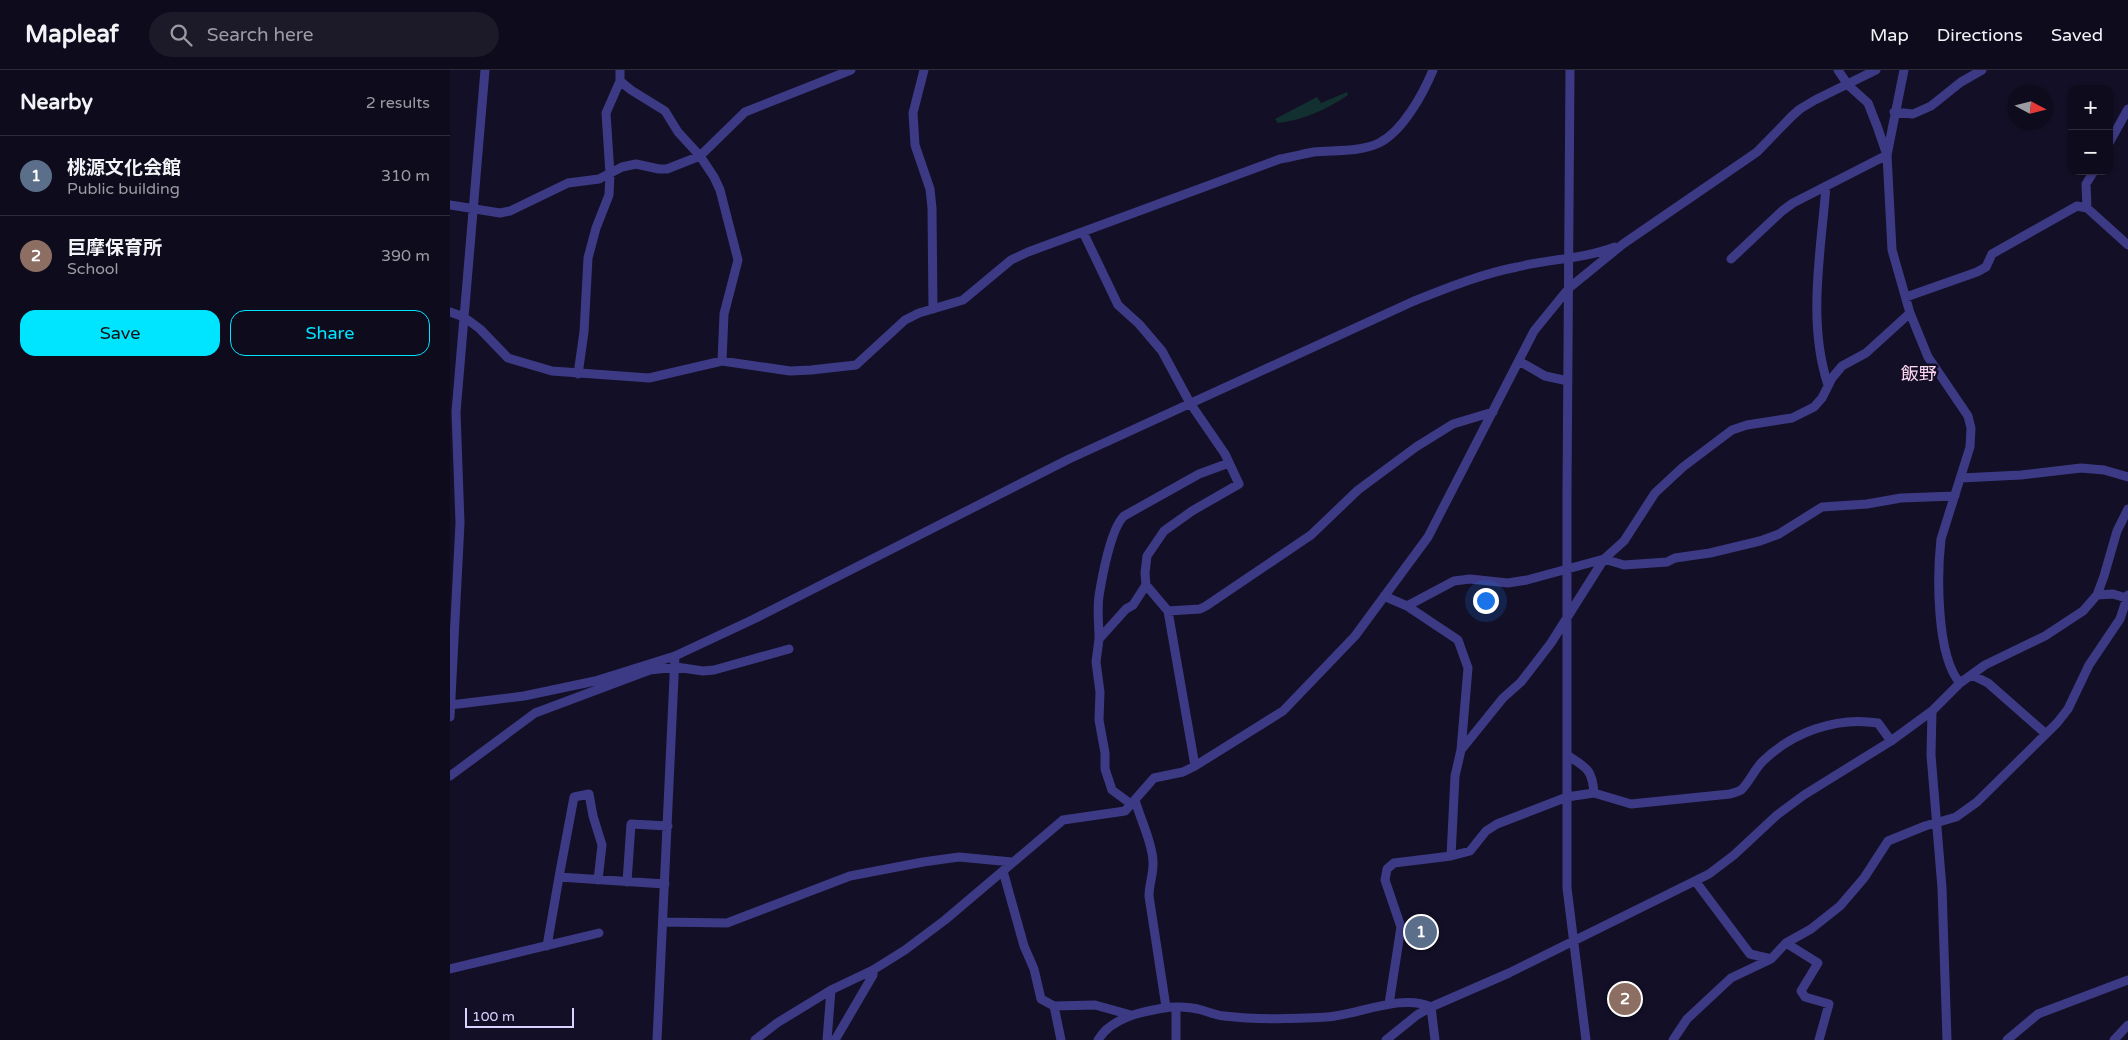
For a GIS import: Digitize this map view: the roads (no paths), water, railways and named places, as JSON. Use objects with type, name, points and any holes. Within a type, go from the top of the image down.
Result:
[{"type":"street","points":[[450,717],[454,554],[460,523],[456,412],[485,70]]},
{"type":"street","points":[[578,374],[584,332],[588,258],[596,228],[609,195],[610,174],[606,113],[620,80],[620,70]]},
{"type":"street","points":[[450,205],[473,207],[500,213],[568,183],[599,179],[622,167],[636,164],[659,169],[667,168],[700,156],[745,112],[851,70]]},
{"type":"street","points":[[924,70],[913,113],[915,145],[930,189],[932,208],[933,309]]},
{"type":"street","points":[[450,312],[464,317],[480,329],[508,358],[552,371],[649,378],[722,361],[790,371],[856,365],[905,320],[963,300],[1011,260],[1028,252],[1280,159],[1314,152],[1366,147],[1378,143],[1402,124],[1433,70]]},
{"type":"street","points":[[1570,70],[1567,888],[1586,1040]]},
{"type":"street","points":[[1838,70],[1848,85],[1868,103],[1887,155]]},
{"type":"street","points":[[755,1040],[777,1023],[831,990],[873,970],[906,950],[945,920],[1063,820],[1125,811],[1154,778],[1183,772],[1195,766],[1283,711],[1355,636],[1428,537],[1534,331],[1569,288],[1623,244],[1757,152],[1800,109],[1876,70]]},
{"type":"street","points":[[1904,70],[1894,112],[1887,155],[1892,250],[1910,313],[1928,357],[1968,416],[1972,438],[1941,538],[1938,608],[1950,670],[1960,684]]},
{"type":"street","points":[[1894,112],[1914,114],[1931,106],[1961,82],[1982,70]]},
{"type":"street","points":[[620,80],[630,90],[665,111],[678,132],[700,156],[720,190],[738,260],[724,314],[722,361]]},
{"type":"street","points":[[2113,136],[2128,109]]},
{"type":"street","points":[[1731,259],[1782,211],[1887,155]]},
{"type":"street","points":[[2087,208],[2086,184],[2092,175]]},
{"type":"street","points":[[1826,186],[1816,320],[1821,363],[1828,385]]},
{"type":"street","points":[[1906,297],[1978,272],[1986,267],[1992,254],[2076,206],[2087,208],[2128,245]]},
{"type":"street","points":[[1084,232],[1118,305],[1139,324],[1162,351],[1190,403],[1225,454],[1239,484],[1192,511],[1164,532],[1147,556],[1146,585],[1133,605],[1126,608],[1099,639]]},
{"type":"street","points":[[450,705],[524,696],[586,682],[675,656],[754,619],[1069,459],[1414,301],[1465,282],[1516,267],[1595,254],[1623,244]]},
{"type":"street","points":[[1461,750],[1503,698],[1521,682],[1567,620],[1604,559],[1624,541],[1656,493],[1678,471],[1732,430],[1747,425],[1792,418],[1814,407],[1822,398],[1828,385],[1842,366],[1866,354],[1910,313]]},
{"type":"street","points":[[1519,361],[1545,376],[1568,381]]},
{"type":"street","points":[[1168,611],[1200,609],[1206,606],[1311,535],[1358,490],[1416,447],[1453,424],[1493,412]]},
{"type":"street","points":[[1166,1007],[1149,896],[1149,881],[1153,864],[1133,802],[1112,790],[1106,775],[1105,753],[1098,720],[1100,692],[1096,662],[1099,639],[1098,598],[1117,522],[1124,516],[1200,474],[1228,463]]},
{"type":"street","points":[[1961,478],[2021,475],[2081,468],[2104,470],[2128,477]]},
{"type":"street","points":[[1407,606],[1454,581],[1470,579],[1508,583],[1527,580],[1604,559],[1624,564],[1667,562],[1675,558],[1710,553],[1760,541],[1778,534],[1822,507],[1860,505],[1901,498],[1955,496]]},
{"type":"street","points":[[1386,1040],[1417,1015],[1431,1007],[1509,973],[1572,940],[1696,882],[1722,865],[1777,815],[1804,795],[1891,741],[1932,711],[1972,675],[1998,658],[2045,636],[2083,611],[2097,595],[2117,531],[2128,509]]},
{"type":"street","points":[[1146,585],[1168,611],[1195,766]]},
{"type":"street","points":[[1673,1040],[1687,1019],[1732,978],[1771,959],[1786,943],[1811,929],[1840,906],[1864,878],[1888,841],[1905,833],[1956,817],[1977,802],[2046,734],[2068,708],[2089,665],[2124,621],[2127,596],[2113,594],[2097,595]]},
{"type":"street","points":[[1384,596],[1407,606],[1458,640],[1468,668],[1461,750],[1455,776],[1452,856]]},
{"type":"street","points":[[450,776],[521,721],[535,713],[628,677],[650,670],[676,667],[703,671],[714,670],[789,650]]},
{"type":"street","points":[[657,1040],[676,667],[675,656]]},
{"type":"street","points":[[1972,675],[1988,683],[2046,734]]},
{"type":"street","points":[[1932,711],[1931,755],[1945,943],[1947,1040]]},
{"type":"street","points":[[1390,1004],[1401,927],[1385,880],[1388,869],[1394,863],[1452,856],[1470,851],[1486,831],[1497,824],[1567,797],[1594,793],[1631,804],[1730,794],[1740,790],[1762,763],[1789,742],[1818,727],[1847,721],[1878,723],[1891,741]]},
{"type":"street","points":[[1567,755],[1588,770],[1593,777],[1594,793]]},
{"type":"street","points":[[547,946],[574,797],[589,794],[593,816],[602,845],[598,880]]},
{"type":"street","points":[[627,882],[631,824],[668,826]]},
{"type":"street","points":[[663,922],[727,923],[850,876],[923,862],[959,857],[1012,862]]},
{"type":"street","points":[[1003,871],[1024,946],[1034,969],[1042,999],[1054,1006],[1095,1005],[1131,1015]]},
{"type":"street","points":[[559,877],[665,884]]},
{"type":"street","points":[[1696,882],[1750,954],[1771,959]]},
{"type":"street","points":[[450,969],[599,933]]},
{"type":"street","points":[[1786,943],[1818,963],[1801,991],[1805,998],[1829,1004],[1819,1040]]},
{"type":"street","points":[[835,1040],[873,975],[873,970]]},
{"type":"street","points":[[2006,1040],[2038,1014],[2128,980]]},
{"type":"street","points":[[827,1040],[831,990]]},
{"type":"street","points":[[1098,1040],[1104,1030],[1131,1015],[1166,1007],[1195,1008],[1222,1016],[1277,1018],[1327,1017],[1390,1004],[1423,1003],[1431,1007]]},
{"type":"street","points":[[1054,1006],[1061,1040]]},
{"type":"street","points":[[1431,1007],[1435,1040]]},
{"type":"street","points":[[1176,1008],[1176,1040]]},
{"type":"street","points":[[2114,1040],[2128,1025]]},
{"type":"place","name":"桃源文化会館","points":[[1421,932]]},
{"type":"place","name":"巨摩保育所","points":[[1625,999]]},
{"type":"district","name":"飯野","points":[[1919,374]]}]
